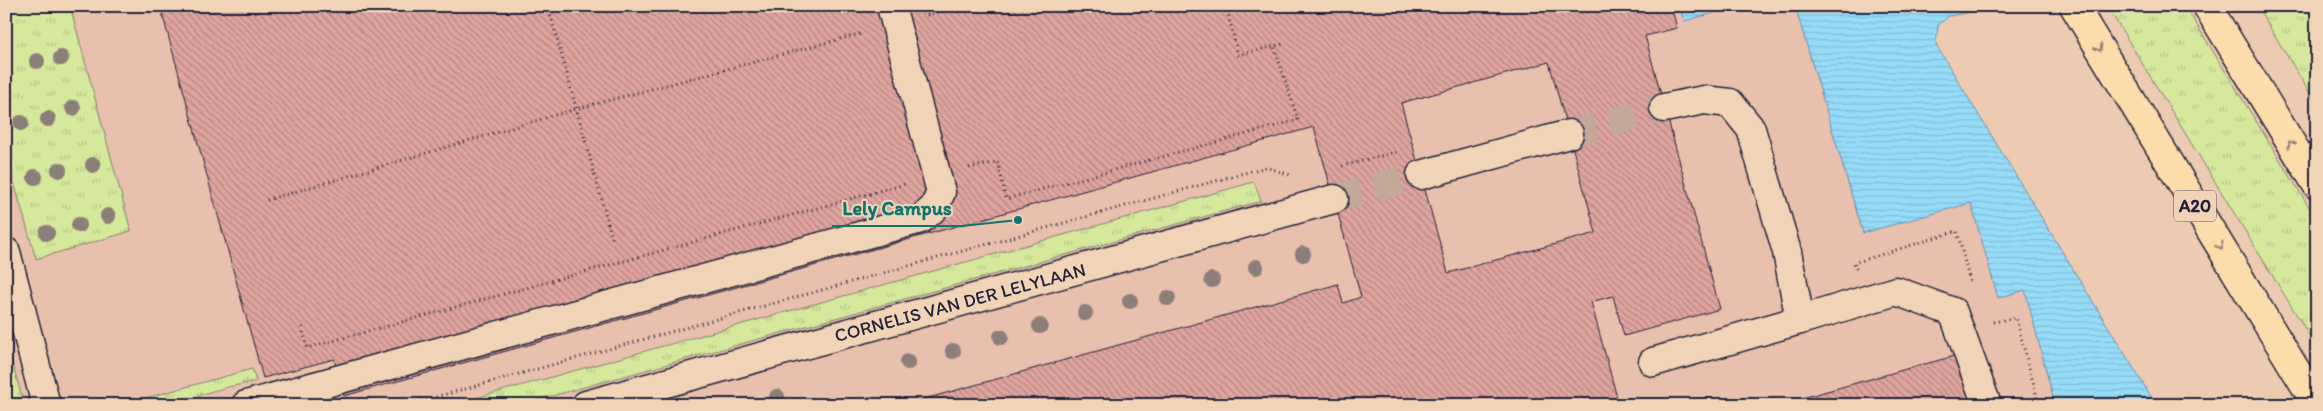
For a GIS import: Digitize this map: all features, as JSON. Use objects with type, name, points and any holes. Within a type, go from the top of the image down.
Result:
[{"type":"highway","name":"A20","points":[[2074,6],[2317,405]]},
{"type":"highway","points":[[2207,6],[2317,186]]},
{"type":"street","points":[[246,405],[922,219],[934,208],[941,192],[894,15]]},
{"type":"street","points":[[1664,108],[1704,100],[1730,102],[1751,129],[1787,252],[1800,320]]},
{"type":"street","points":[[1421,175],[1569,134]]},
{"type":"street","name":"CORNELIS VAN DER LELYLAAN","points":[[586,405],[1334,199]]},
{"type":"street","points":[[6,252],[46,405]]},
{"type":"street","points":[[1653,362],[1896,292],[1953,312],[1987,405]]},
{"type":"path","points":[[548,6],[613,241]]},
{"type":"path","points":[[267,200],[894,15],[956,6]]},
{"type":"path","points":[[1226,6],[1238,55],[1283,44]]},
{"type":"path","points":[[1336,168],[1402,150]]},
{"type":"path","points":[[407,405],[1266,167],[1299,178]]},
{"type":"shaded area","points":[[6,6],[1897,6],[2147,405],[6,405]]},
{"type":"green space","points":[[6,6],[70,6],[131,231],[36,259],[6,154]]},
{"type":"green space","points":[[2107,6],[2185,6],[2317,220],[2317,348]]},
{"type":"green space","points":[[2257,6],[2317,6],[2317,105]]},
{"type":"green space","points":[[1254,182],[1261,201],[519,405],[451,405]]},
{"type":"green space","points":[[6,340],[24,405],[6,405]]},
{"type":"green space","points":[[252,369],[256,381],[198,396],[185,405],[120,405]]},
{"type":"water","points":[[1679,6],[1741,6],[1684,21]]},
{"type":"water","points":[[1795,6],[1972,6],[1970,12],[1949,16],[1938,25],[1936,45],[2156,405],[2055,405],[2025,290],[1998,298],[1971,203],[1863,233]]},
{"type":"building","points":[[160,6],[1671,6],[1677,28],[1645,36],[1720,309],[1624,336],[1613,296],[1591,302],[1619,405],[1159,405],[1158,400],[1139,405],[903,405],[1338,284],[1343,303],[1361,297],[1314,127],[344,396],[334,359],[263,378]],"holes":[[[1549,62],[1596,233],[1448,273],[1401,103]]]},
{"type":"building","points":[[1962,354],[1977,405],[1777,405],[1899,371]]},
{"type":"tunnel","points":[[1569,134],[1664,108]]},
{"type":"tunnel","points":[[1334,199],[1421,175]]},
{"type":"place","name":"Lely Campus","points":[[1018,220]]}]
